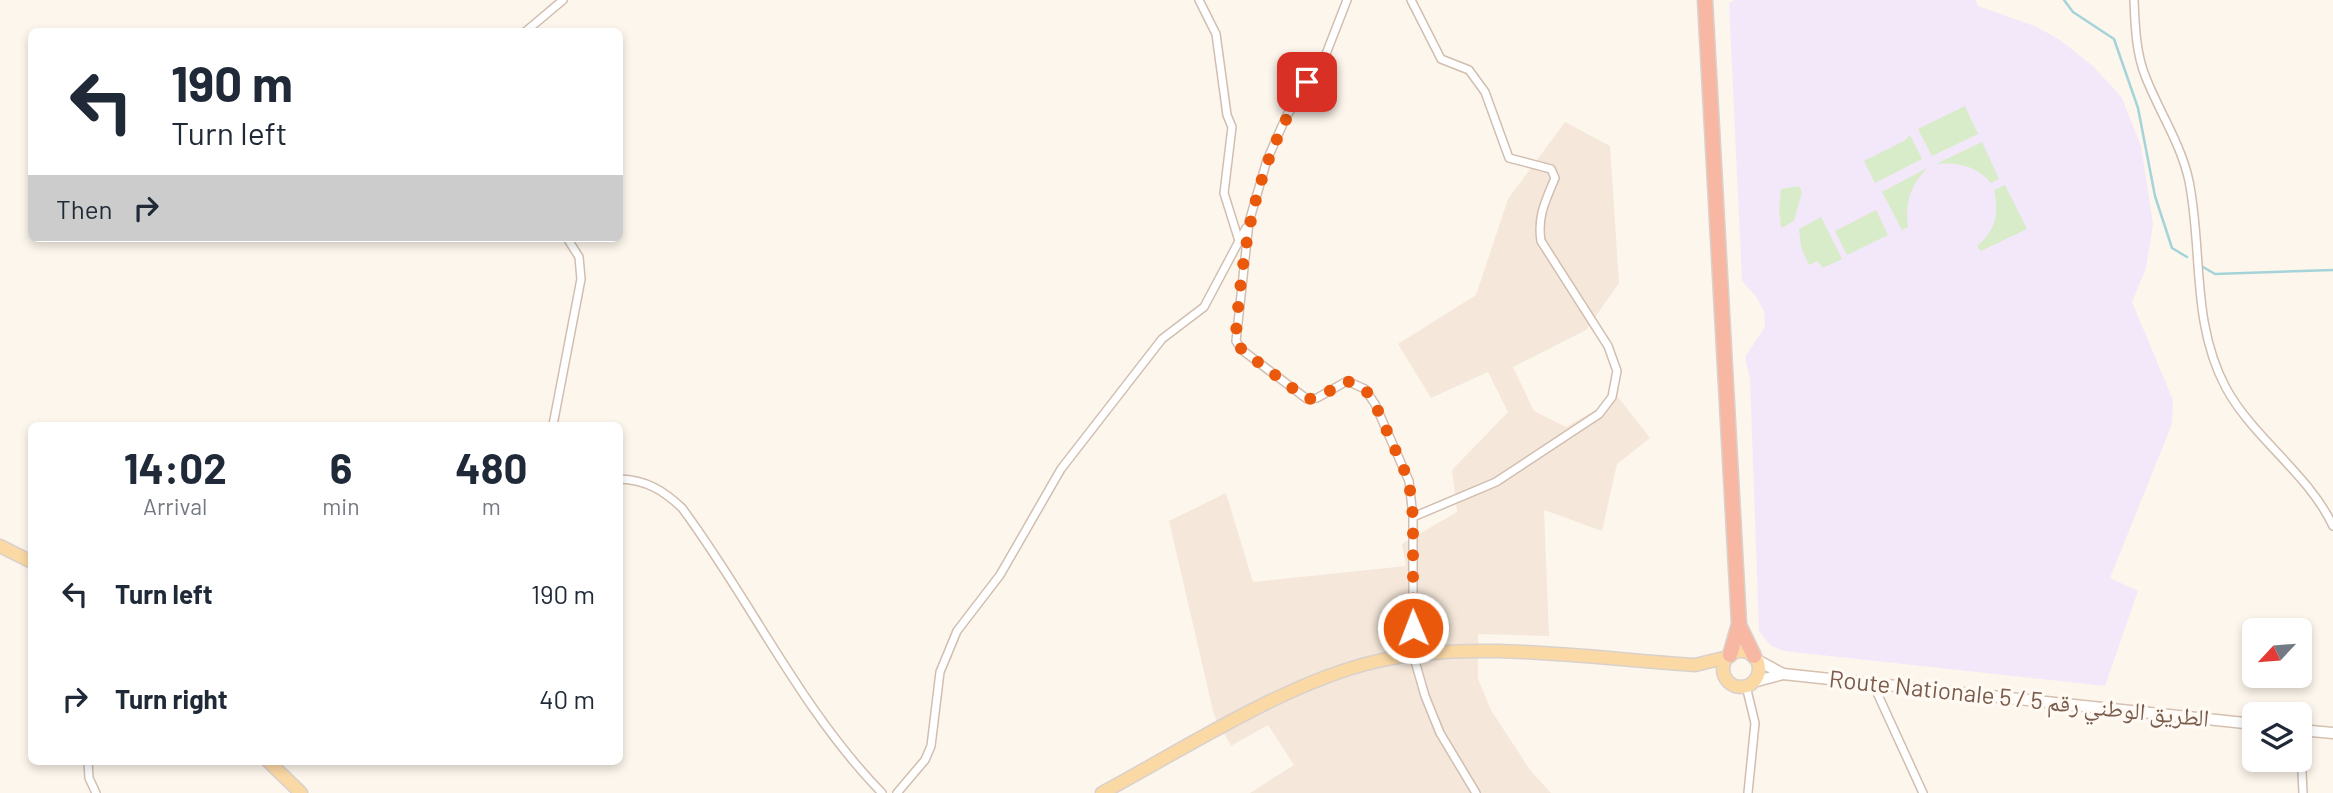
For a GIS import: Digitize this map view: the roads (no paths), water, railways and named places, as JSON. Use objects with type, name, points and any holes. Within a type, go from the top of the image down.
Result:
[{"type":"highway","points":[[1705,0],[1739,624],[1729,656]]},
{"type":"highway","points":[[1739,624],[1755,658]]},
{"type":"main road","points":[[0,546],[28,560]]},
{"type":"main road","points":[[1101,793],[1308,684],[1360,665],[1413,654],[1478,652],[1695,665],[1739,651],[1783,674]]},
{"type":"main road","points":[[1729,656],[1724,670],[1729,682]]},
{"type":"main road","points":[[1750,684],[1759,672],[1755,658]]},
{"type":"main road","points":[[1695,665],[1729,682],[1750,684],[1783,674]]},
{"type":"main road","name":"Route Nationale 5 / الطريق الوطني رقم 5","points":[[1783,674],[2242,723]]},
{"type":"main road","points":[[2312,731],[2333,733]]},
{"type":"main road","points":[[272,765],[301,793]]},
{"type":"street","points":[[530,28],[564,0]]},
{"type":"street","points":[[1199,0],[1216,34],[1227,99],[1227,115],[1232,127],[1224,193],[1239,241]]},
{"type":"street","points":[[1347,0],[1326,54],[1286,117],[1267,160],[1249,222],[1236,341],[1242,350],[1302,398],[1317,398],[1347,381],[1365,389],[1402,461],[1409,481],[1413,517],[1413,654],[1424,695],[1440,733],[1476,793]]},
{"type":"street","points":[[1411,0],[1441,60],[1469,70],[1485,92],[1509,159],[1551,169],[1555,178],[1542,205],[1538,224],[1541,240],[1608,346],[1617,371],[1612,397],[1599,414],[1496,482],[1413,517]]},
{"type":"street","points":[[2134,0],[2135,37],[2145,76],[2177,142],[2189,181],[2200,304],[2210,354],[2227,390],[2290,465],[2333,526]]},
{"type":"street","points":[[897,793],[925,760],[931,746],[940,672],[957,631],[1000,575],[1061,469],[1162,339],[1204,307],[1249,222]]},
{"type":"street","points":[[554,422],[581,279],[579,257],[570,242]]},
{"type":"street","points":[[623,480],[649,484],[666,492],[682,508],[765,630],[830,735],[881,793]]},
{"type":"street","points":[[1748,793],[1755,723],[1750,684]]},
{"type":"street","points":[[1873,684],[1923,793]]},
{"type":"street","points":[[88,765],[89,778],[96,793]]},
{"type":"street","points":[[2302,772],[2303,793]]},
{"type":"waterway","points":[[2064,0],[2073,12],[2114,39],[2138,108],[2155,196],[2172,248],[2187,257]]},
{"type":"waterway","points":[[2203,267],[2215,274],[2333,270]]}]
